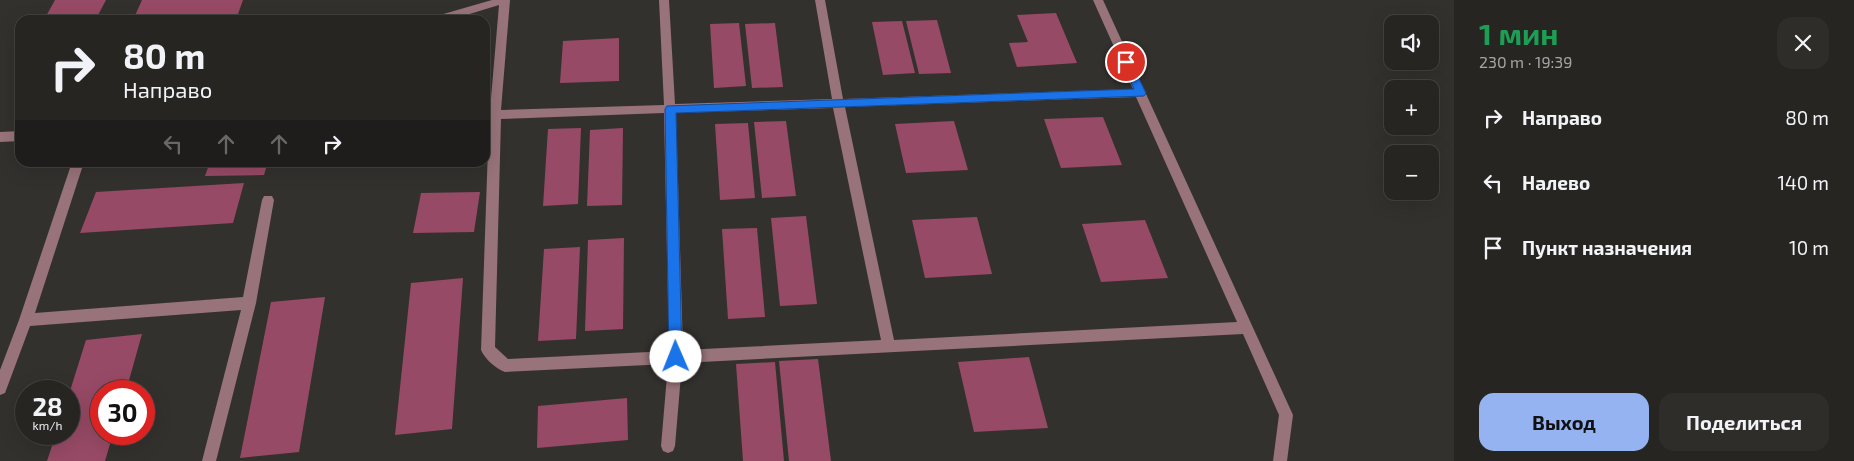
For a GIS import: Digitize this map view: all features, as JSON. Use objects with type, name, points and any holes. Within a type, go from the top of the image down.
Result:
[{"type":"street","points":[[454,15],[505,0],[490,115],[1140,93]]},
{"type":"street","points":[[664,0],[670,109],[676,357],[668,446]]},
{"type":"street","points":[[820,0],[838,103],[889,347]]},
{"type":"street","points":[[1098,0],[1286,415],[1280,461]]},
{"type":"street","points":[[0,137],[15,136]]},
{"type":"street","points":[[0,388],[26,320],[76,167]]},
{"type":"street","points":[[490,167],[488,350],[505,366],[1247,328]]},
{"type":"street","points":[[209,461],[249,303],[268,200]]},
{"type":"street","points":[[26,320],[249,303]]},
{"type":"building","points":[[55,0],[106,0],[98,15],[47,15]]},
{"type":"building","points":[[142,0],[243,0],[238,14],[135,15]]},
{"type":"building","points":[[1056,13],[1077,63],[1017,67],[1009,43],[1028,42],[1017,15]]},
{"type":"building","points":[[937,20],[951,73],[919,74],[906,21]]},
{"type":"building","points":[[902,21],[915,73],[883,75],[872,22]]},
{"type":"building","points":[[739,23],[746,86],[714,88],[710,24]]},
{"type":"building","points":[[775,23],[783,87],[752,88],[745,24]]},
{"type":"building","points":[[619,38],[619,81],[560,83],[563,41]]},
{"type":"building","points":[[1103,117],[1122,165],[1061,168],[1044,119]]},
{"type":"building","points":[[786,121],[796,196],[762,198],[754,122]]},
{"type":"building","points":[[954,121],[968,170],[906,173],[895,124]]},
{"type":"building","points":[[748,123],[755,198],[720,200],[715,124]]},
{"type":"building","points":[[581,128],[578,204],[543,206],[548,129]]},
{"type":"building","points":[[623,128],[622,205],[587,206],[590,130]]},
{"type":"building","points":[[208,167],[266,167],[264,175],[205,176]]},
{"type":"building","points":[[244,183],[233,223],[80,233],[96,192]]},
{"type":"building","points":[[480,192],[474,232],[413,233],[421,193]]},
{"type":"building","points":[[806,216],[817,304],[780,306],[771,218]]},
{"type":"building","points":[[977,217],[992,274],[925,278],[912,220]]},
{"type":"building","points":[[1145,220],[1168,278],[1101,282],[1082,224]]},
{"type":"building","points":[[757,228],[765,317],[728,319],[722,229]]},
{"type":"building","points":[[624,238],[623,329],[585,331],[588,240]]},
{"type":"building","points":[[580,247],[576,339],[538,341],[544,249]]},
{"type":"building","points":[[463,278],[452,429],[395,435],[411,283]]},
{"type":"building","points":[[325,297],[299,452],[240,458],[271,302]]},
{"type":"building","points":[[142,334],[129,380],[90,380],[90,445],[110,445],[105,461],[47,461],[52,445],[80,445],[80,380],[73,380],[86,340]]},
{"type":"building","points":[[1029,357],[1048,428],[974,432],[958,362]]},
{"type":"building","points":[[818,359],[831,461],[789,461],[779,361]]},
{"type":"building","points":[[775,362],[784,461],[743,461],[736,364]]},
{"type":"building","points":[[627,398],[628,440],[537,448],[538,406]]},
{"type":"route","points":[[676,357],[670,109],[1140,93],[1126,62]]}]
